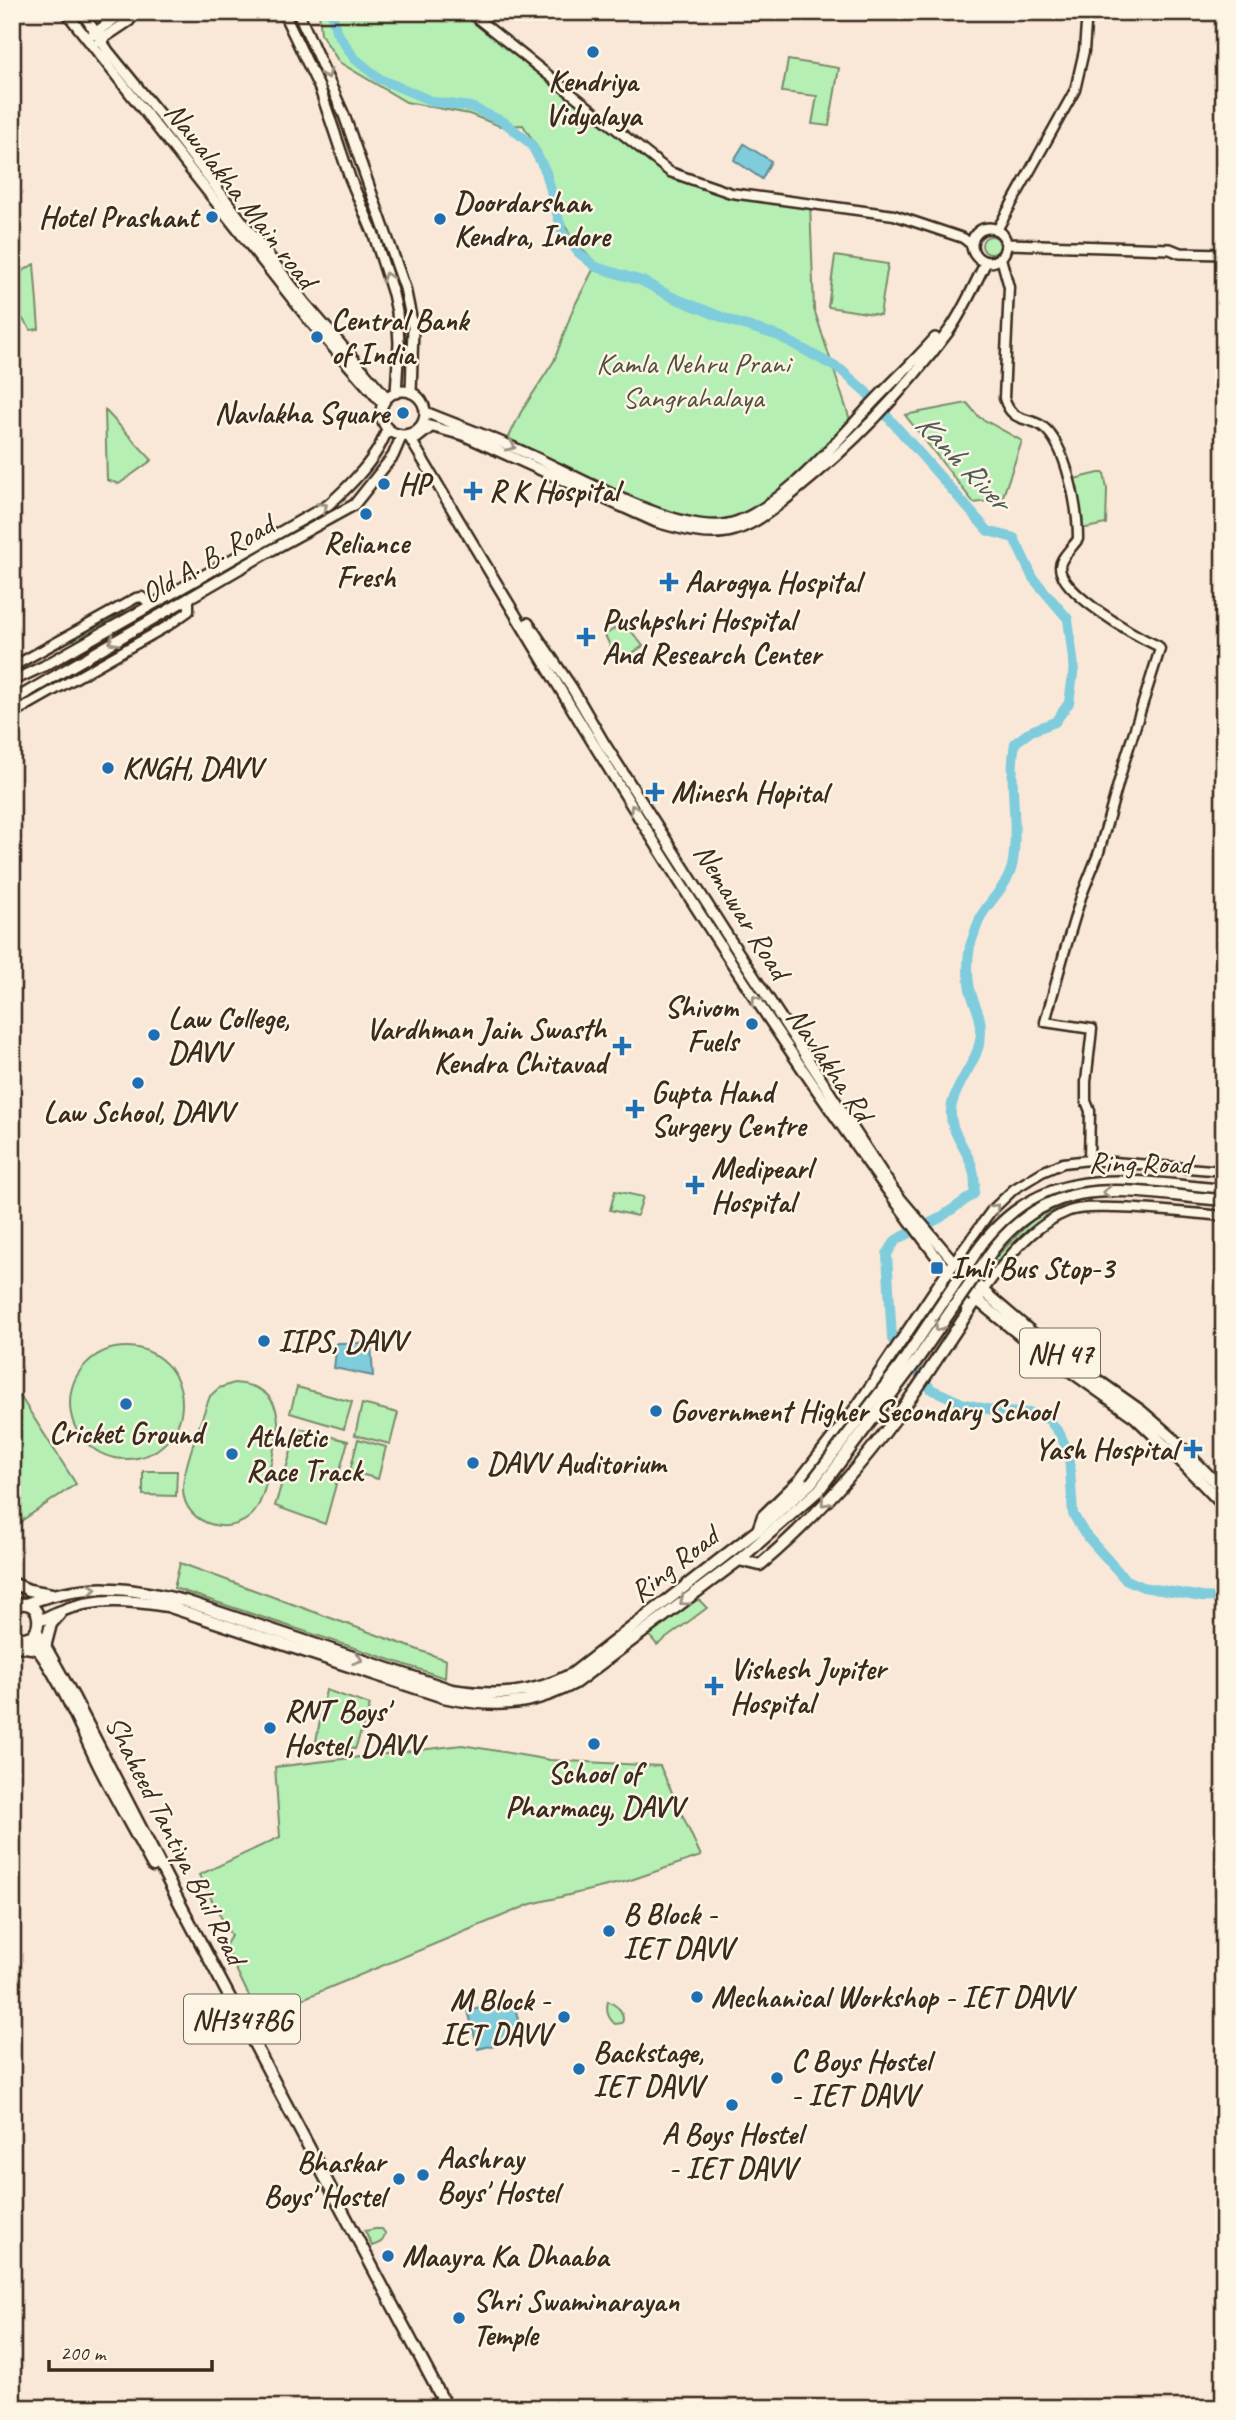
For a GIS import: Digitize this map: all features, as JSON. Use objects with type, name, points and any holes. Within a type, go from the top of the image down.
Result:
[{"type":"main road","name":"Nawalakha Main road","points":[[66,12],[309,320],[366,384],[385,401]]},
{"type":"main road","name":"Nawalakha Main road","points":[[82,12],[305,303],[380,390],[385,401]]},
{"type":"main road","points":[[90,42],[124,12]]},
{"type":"main road","points":[[99,35],[129,21],[136,12]]},
{"type":"main road","points":[[283,12],[320,89],[393,294],[399,343],[397,388],[385,401],[381,417],[387,428],[409,437]]},
{"type":"main road","points":[[298,12],[344,115],[405,288],[414,327],[411,393]]},
{"type":"main road","points":[[425,412],[506,443],[652,511],[681,521],[715,525],[734,522],[748,517],[807,472],[944,328],[984,262],[1001,258],[1005,253],[1007,244],[997,230],[986,228],[974,238],[974,253],[984,262]]},
{"type":"main road","points":[[1007,244],[1170,249],[1180,253],[1224,254]]},
{"type":"main road","points":[[412,370],[425,412],[426,426],[463,435],[656,522],[682,529],[722,533],[750,524],[781,503],[828,462],[894,397],[949,330],[984,262]]},
{"type":"main road","points":[[366,384],[377,402],[381,428],[370,459]]},
{"type":"main road","points":[[380,390],[397,388],[411,393],[421,401]]},
{"type":"main road","name":"Old A. B. Road","points":[[12,701],[354,505],[409,437],[426,426]]},
{"type":"main road","name":"Old A. B. Road","points":[[12,681],[44,666],[328,505],[347,489],[370,459],[385,438],[387,428]]},
{"type":"main road","name":"Navlakha Rd","points":[[409,437],[696,910],[932,1244]]},
{"type":"main road","name":"Ring Road","points":[[17,1603],[105,1588],[144,1591],[185,1601],[452,1690],[485,1695],[530,1690],[555,1683],[572,1674],[815,1487],[983,1243],[1020,1206],[1054,1191],[1092,1181],[1224,1190]]},
{"type":"main road","name":"Ring Road","points":[[34,1629],[75,1605],[99,1600],[132,1600],[167,1606],[443,1698],[479,1705],[551,1696],[575,1683],[739,1560],[815,1487],[917,1360],[1008,1231],[1027,1214],[1054,1200],[1082,1193],[1110,1191],[1224,1200]]},
{"type":"main road","points":[[932,1244],[954,1262],[980,1295]]},
{"type":"main road","points":[[932,1244],[948,1272],[980,1295]]},
{"type":"main road","points":[[758,1530],[763,1516],[819,1457],[886,1365],[954,1262]]},
{"type":"main road","points":[[941,1282],[970,1309]]},
{"type":"main road","points":[[739,1560],[760,1565],[805,1525],[871,1451],[912,1396],[980,1295]]},
{"type":"main road","name":"NH 47","points":[[980,1295],[1037,1342],[1142,1411],[1224,1491]]},
{"type":"main road","name":"NH 47","points":[[1073,1367],[1135,1417],[1224,1506]]},
{"type":"main road","points":[[12,1583],[29,1590],[57,1595]]},
{"type":"main road","points":[[13,1639],[42,1648],[51,1624],[61,1613],[89,1604],[132,1600]]},
{"type":"main road","name":"Shaheed Tantiya Bhil Road","points":[[17,1603],[36,1610],[34,1629],[42,1648],[75,1698],[237,2016],[447,2408]]},
{"type":"main road","points":[[13,1639],[34,1629]]},
{"type":"main road","name":"Shaheed Tantiya Bhil Road","points":[[316,2165],[440,2408]]},
{"type":"street","points":[[469,12],[670,172],[731,192],[894,215],[963,238],[972,245]]},
{"type":"street","points":[[997,230],[1075,90],[1084,51],[1087,12]]},
{"type":"street","points":[[1001,258],[1009,286],[1004,398],[1010,410],[1023,420],[1042,425],[1060,448],[1068,473],[1078,539],[1062,560],[1061,574],[1074,591],[1102,615],[1160,649],[1101,845],[1065,950],[1045,1022],[1092,1029],[1086,1080],[1086,1101],[1090,1111],[1089,1160]]},
{"type":"street","points":[[12,667],[136,598],[142,597],[152,605]]},
{"type":"street","points":[[12,714],[169,625],[189,611],[190,598]]},
{"type":"street","points":[[954,1262],[991,1211],[1014,1189],[1063,1163],[1089,1160],[1224,1171]]},
{"type":"street","points":[[980,1295],[1029,1237],[1045,1224],[1080,1208],[1155,1209],[1224,1216]]},
{"type":"street","points":[[961,1252],[991,1279]]},
{"type":"green space","name":"Kamla Nehru Prani Sangrahalaya","points":[[319,12],[472,12],[670,172],[731,193],[810,203],[814,309],[852,426],[781,494],[734,522],[681,521],[506,443],[521,412],[554,361],[573,309],[596,264],[570,235],[559,214],[540,152],[523,125],[500,126],[469,114],[406,102],[339,62],[321,34]]},
{"type":"green space","points":[[788,60],[839,68],[829,126],[812,124],[817,96],[782,92]]},
{"type":"green space","points":[[991,236],[997,239],[1000,245],[997,251],[991,254],[985,251],[982,245],[985,239]]},
{"type":"green space","points":[[835,256],[888,264],[880,315],[828,307]]},
{"type":"green space","points":[[34,264],[39,329],[31,330],[12,305],[12,278]]},
{"type":"green space","points":[[967,403],[979,417],[1022,441],[1002,499],[974,503],[905,415]]},
{"type":"green space","points":[[105,410],[152,460],[119,484],[107,480]]},
{"type":"green space","points":[[1104,473],[1107,489],[1106,524],[1081,529],[1074,479]]},
{"type":"green space","points":[[125,604],[126,611],[76,641],[65,637]]},
{"type":"green space","points":[[624,622],[643,646],[618,663],[605,635]]},
{"type":"green space","points":[[615,1191],[643,1197],[637,1216],[610,1210]]},
{"type":"green space","points":[[1062,1207],[1065,1211],[999,1263],[994,1259],[1034,1218]]},
{"type":"green space","name":"Cricket Ground","points":[[126,1347],[148,1351],[166,1363],[178,1381],[182,1403],[178,1425],[166,1443],[148,1455],[126,1459],[104,1455],[86,1443],[74,1425],[70,1403],[74,1381],[86,1363],[104,1351]]},
{"type":"green space","name":"Athletic Race Track","points":[[234,1383],[254,1387],[268,1396],[276,1410],[278,1430],[267,1481],[257,1508],[248,1518],[237,1524],[213,1525],[201,1520],[185,1502],[184,1481],[189,1457],[210,1396],[219,1388]]},
{"type":"green space","points":[[297,1387],[352,1402],[344,1429],[290,1413]]},
{"type":"green space","points":[[20,1396],[76,1484],[18,1523],[12,1514],[12,1401]]},
{"type":"green space","points":[[362,1404],[398,1413],[390,1444],[355,1435]]},
{"type":"green space","points":[[298,1428],[348,1441],[325,1524],[275,1506]]},
{"type":"green space","points":[[358,1439],[386,1447],[378,1479],[350,1471]]},
{"type":"green space","points":[[143,1471],[177,1471],[176,1496],[143,1495]]},
{"type":"green space","points":[[180,1563],[446,1660],[445,1678],[174,1588]]},
{"type":"green space","points":[[696,1597],[707,1608],[657,1645],[648,1634]]},
{"type":"green space","points":[[326,1690],[370,1705],[355,1749],[316,1741]]},
{"type":"green space","points":[[462,1745],[550,1760],[660,1766],[701,1856],[628,1881],[531,1904],[259,2017],[225,1946],[231,1936],[199,1875],[280,1837],[275,1767]]},
{"type":"green space","points":[[608,2001],[622,2013],[622,2023],[615,2024],[610,2019]]},
{"type":"green space","points":[[382,2229],[385,2233],[381,2242],[372,2246],[365,2231]]},
{"type":"water","points":[[744,144],[771,161],[762,179],[734,160]]},
{"type":"water","points":[[337,1343],[371,1343],[373,1376],[334,1368]]},
{"type":"water","points":[[513,2000],[523,2038],[478,2049],[468,2011]]},
{"type":"waterway","name":"Kanh River","points":[[332,12],[336,31],[354,58],[380,79],[434,102],[471,107],[504,122],[531,144],[546,172],[562,232],[579,253],[596,267],[642,281],[672,297],[734,322],[779,336],[841,370],[865,391],[988,531],[1014,538],[1033,578],[1068,619],[1074,667],[1069,703],[1055,722],[1031,731],[1015,743],[1013,861],[1004,884],[981,916],[970,946],[969,980],[979,1014],[980,1040],[974,1059],[955,1094],[951,1116],[957,1137],[972,1167],[974,1194],[940,1218],[896,1240],[887,1254],[892,1339],[931,1389],[962,1403],[1000,1412],[1033,1413],[1049,1420],[1060,1434],[1069,1454],[1073,1514],[1084,1533],[1125,1579],[1143,1587],[1224,1598]]},
{"type":"place","name":"Kendriya Vidyalaya","points":[[593,52]]},
{"type":"place","name":"Hotel Prashant","points":[[212,217]]},
{"type":"place","name":"Doordarshan Kendra, Indore","points":[[440,219]]},
{"type":"place","name":"Central Bank of India","points":[[317,337]]},
{"type":"place","name":"Navlakha Square","points":[[403,413]]},
{"type":"place","name":"HP","points":[[384,484]]},
{"type":"place","name":"R K Hospital","points":[[473,491]]},
{"type":"place","name":"Reliance Fresh","points":[[366,514]]},
{"type":"place","name":"Aarogya Hospital","points":[[669,582]]},
{"type":"place","name":"Pushpshri Hospital And Research Center","points":[[586,637]]},
{"type":"place","name":"KNGH, DAVV","points":[[108,768]]},
{"type":"place","name":"Minesh Hopital","points":[[655,792]]},
{"type":"place","name":"Shivom Fuels","points":[[752,1024]]},
{"type":"place","name":"Law College, DAVV","points":[[154,1035]]},
{"type":"place","name":"Vardhman Jain Swasth Kendra Chitavad","points":[[622,1046]]},
{"type":"place","name":"Law School, DAVV","points":[[138,1083]]},
{"type":"place","name":"Gupta Hand Surgery Centre","points":[[635,1109]]},
{"type":"place","name":"Medipearl Hospital","points":[[695,1185]]},
{"type":"place","name":"Imli Bus Stop-3","points":[[937,1268]]},
{"type":"place","name":"IIPS, DAVV","points":[[264,1341]]},
{"type":"place","name":"Cricket Ground","points":[[126,1404]]},
{"type":"place","name":"Government Higher Secondary School","points":[[656,1411]]},
{"type":"place","name":"Yash Hospital","points":[[1193,1449]]},
{"type":"place","name":"Athletic Race Track","points":[[232,1454]]},
{"type":"place","name":"DAVV Auditorium","points":[[473,1463]]},
{"type":"place","name":"Vishesh Jupiter Hospital","points":[[714,1686]]},
{"type":"place","name":"RNT Boys' Hostel, DAVV","points":[[270,1728]]},
{"type":"place","name":"School of Pharmacy, DAVV","points":[[594,1744]]},
{"type":"place","name":"B Block - IET DAVV","points":[[609,1931]]},
{"type":"place","name":"Mechanical Workshop - IET DAVV","points":[[697,1997]]},
{"type":"place","name":"M Block - IET DAVV","points":[[564,2017]]},
{"type":"place","name":"Backstage, IET DAVV","points":[[579,2069]]},
{"type":"place","name":"C Boys Hostel - IET DAVV","points":[[777,2078]]},
{"type":"place","name":"A Boys Hostel - IET DAVV","points":[[732,2105]]},
{"type":"place","name":"Aashray Boys' Hostel","points":[[423,2175]]},
{"type":"place","name":"Bhaskar Boys' Hostel","points":[[399,2179]]},
{"type":"place","name":"Maayra Ka Dhaaba","points":[[388,2256]]},
{"type":"place","name":"Shri Swaminarayan Temple","points":[[459,2318]]}]
